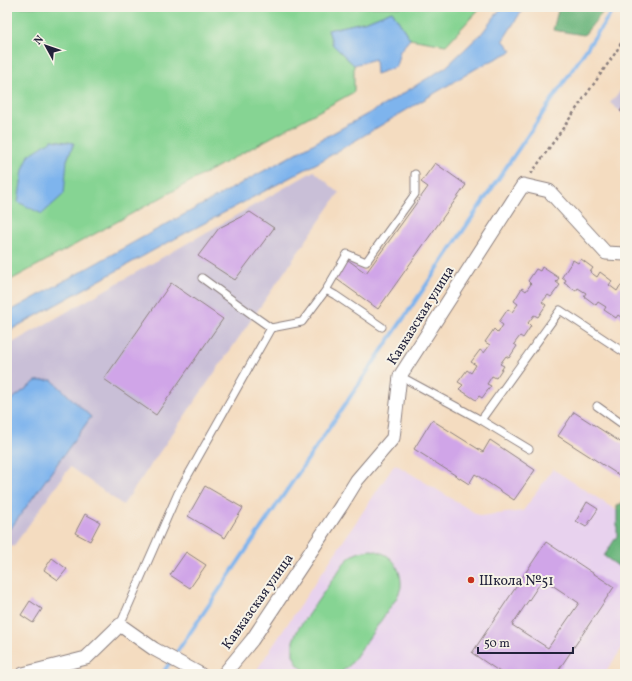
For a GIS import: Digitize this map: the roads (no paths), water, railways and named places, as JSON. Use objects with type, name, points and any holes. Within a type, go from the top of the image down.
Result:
[{"type":"street","name":"Кавказская улица","points":[[224,674],[252,640],[357,480],[393,438],[400,376],[523,185],[549,191],[606,253],[625,254]]},
{"type":"street","points":[[23,674],[58,669],[86,658],[120,625],[154,648],[196,672]]},
{"type":"lane","points":[[202,278],[271,328],[302,322],[326,290],[347,254],[366,262],[416,194],[415,174]]},
{"type":"lane","points":[[326,290],[336,295],[382,327]]},
{"type":"lane","points":[[481,420],[560,310],[625,353]]},
{"type":"lane","points":[[120,625],[178,493],[271,328]]},
{"type":"lane","points":[[400,376],[481,420],[529,449]]},
{"type":"lane","points":[[596,406],[625,426]]},
{"type":"water","points":[[502,7],[526,7],[521,12],[503,40],[512,51],[477,68],[321,161],[154,250],[7,332],[7,313],[384,105],[446,67],[482,33]]},
{"type":"water","points":[[392,11],[410,39],[400,51],[396,67],[376,74],[375,59],[354,65],[333,45],[328,30],[367,21]]},
{"type":"water","points":[[52,140],[74,143],[67,160],[64,194],[42,214],[18,202],[23,170],[29,155]]},
{"type":"water","points":[[52,380],[91,417],[11,528],[7,527],[7,403],[36,381]]},
{"type":"waterway","points":[[162,674],[615,7]]},
{"type":"place","name":"Школа №51","points":[[471,580]]}]
